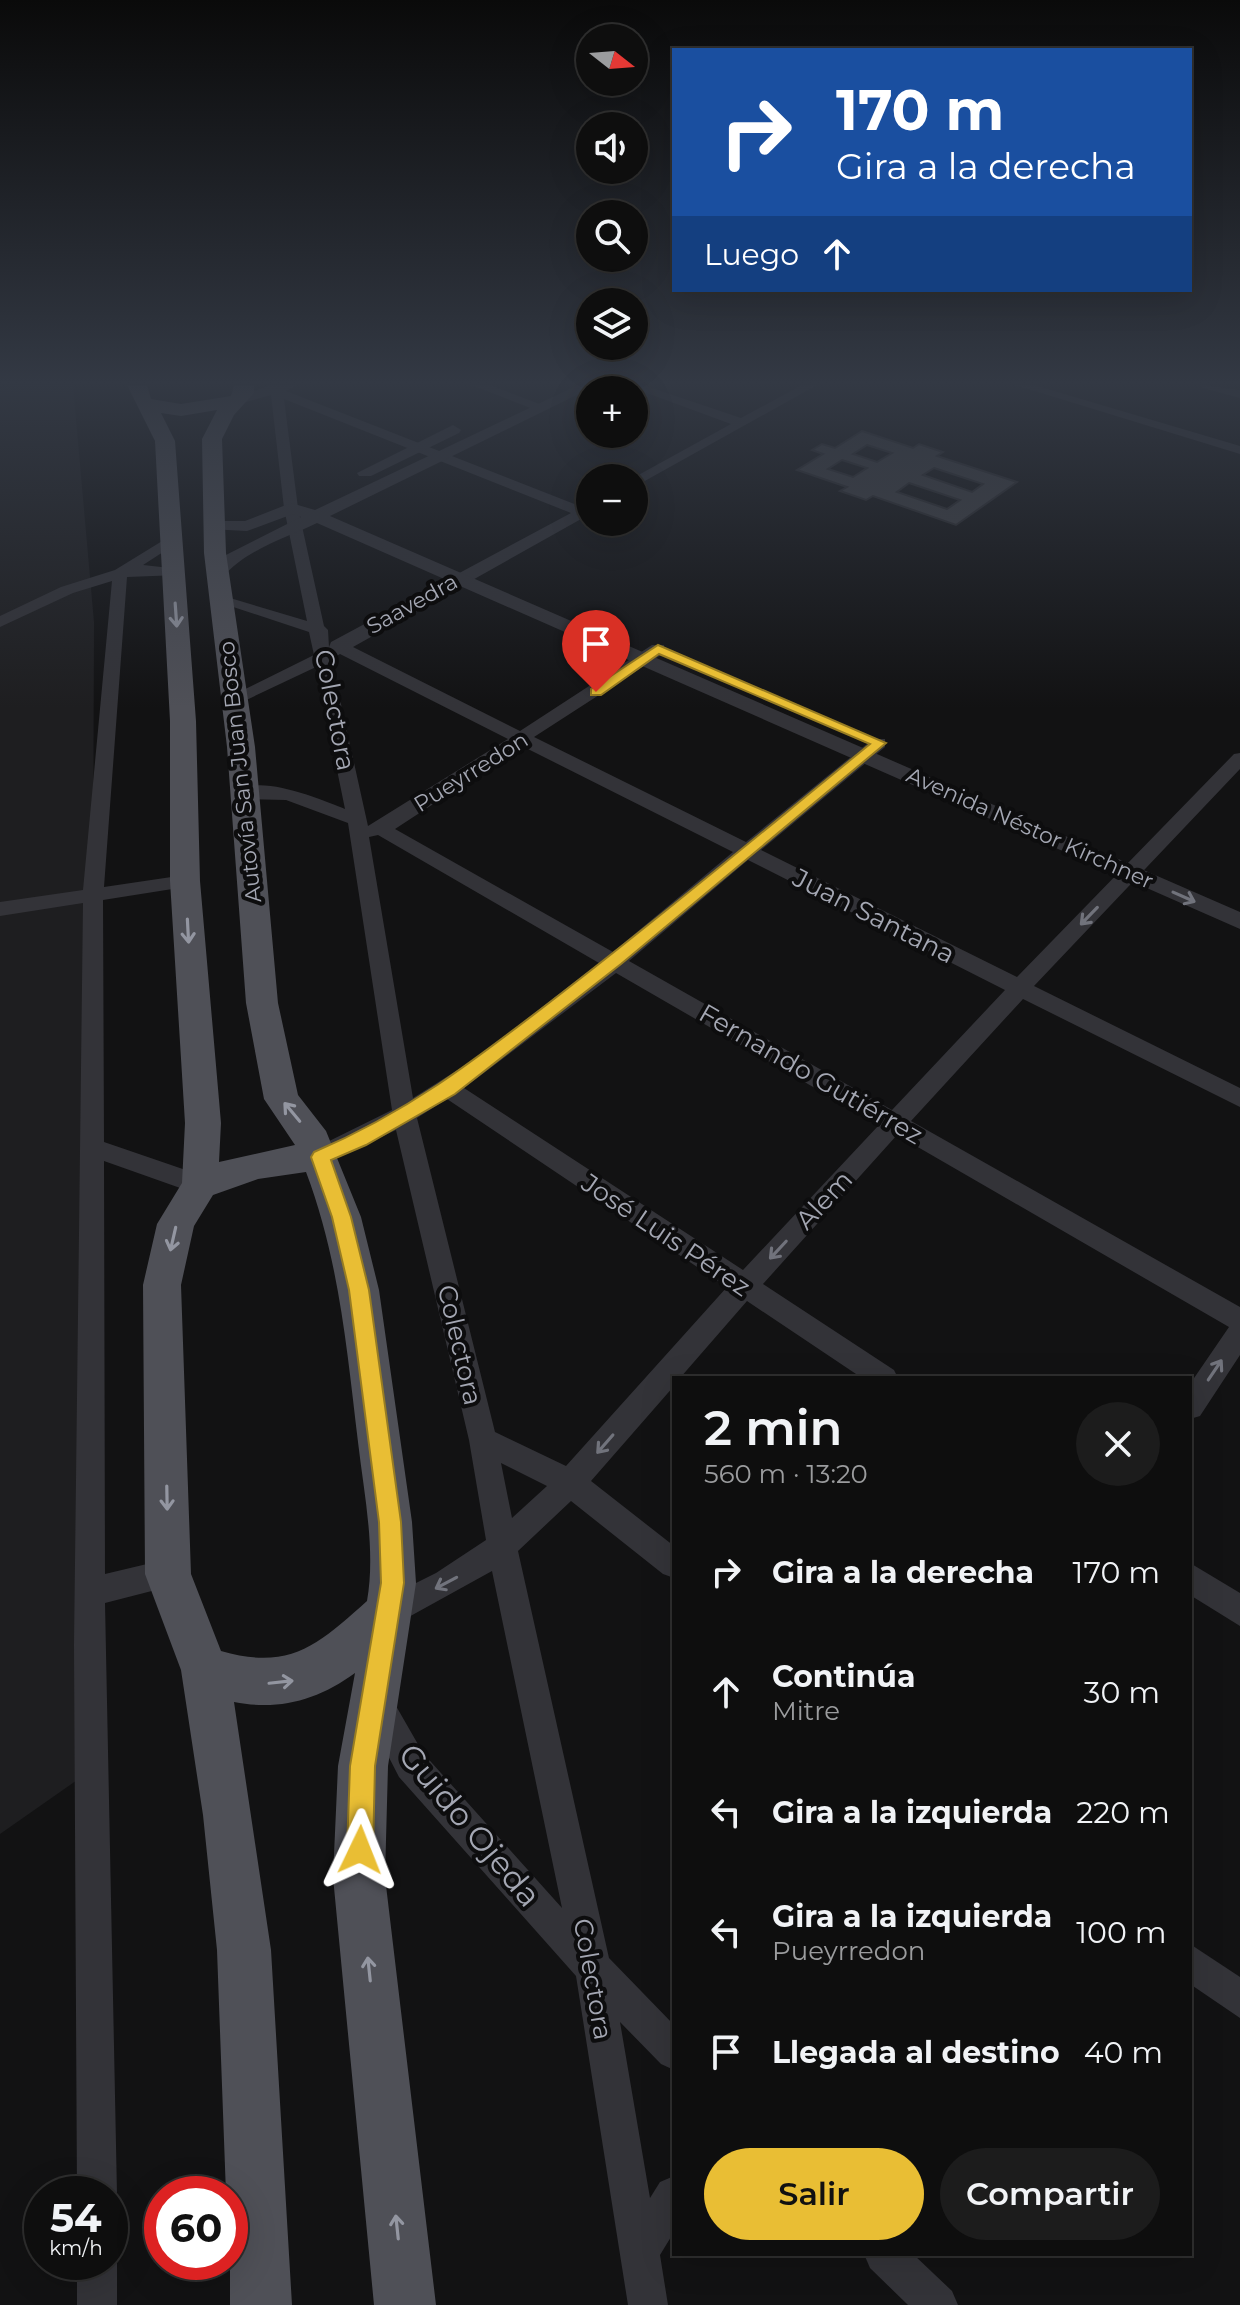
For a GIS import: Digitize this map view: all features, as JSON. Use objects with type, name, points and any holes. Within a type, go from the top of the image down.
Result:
[{"type":"main road","name":"Autovía San Juan Bosco","points":[[169,493],[183,721],[185,881],[203,1123],[200,1185],[176,1224],[162,1285],[168,1574],[205,1670],[228,1815],[244,1950],[261,2305]]},
{"type":"main road","name":"Autovía San Juan Bosco","points":[[213,493],[219,587],[245,793],[262,1003],[273,1070],[281,1099],[308,1131],[342,1217],[359,1290],[390,1522],[393,1583],[363,1766],[359,1877],[405,2305]]},
{"type":"main road","points":[[200,1185],[233,1170],[278,1158],[320,1157]]},
{"type":"main road","points":[[205,1670],[239,1682],[301,1680],[328,1667],[387,1614]]},
{"type":"street","name":"Colectora","points":[[286,493],[320,630],[331,651],[366,827],[404,1112],[483,1440],[502,1546],[593,1968],[648,2305]]},
{"type":"street","points":[[328,512],[368,493]]},
{"type":"street","points":[[539,493],[576,506]]},
{"type":"street","points":[[319,495],[293,518],[235,556],[219,587],[320,630]]},
{"type":"street","name":"Avenida Néstor Kirchner","points":[[293,518],[328,512],[1136,866],[1240,921]]},
{"type":"street","name":"Saavedra","points":[[234,699],[331,651],[576,515]]},
{"type":"street","points":[[214,525],[247,526],[293,518]]},
{"type":"street","points":[[0,622],[67,590],[173,556]]},
{"type":"street","points":[[120,573],[143,570],[173,556]]},
{"type":"street","points":[[97,2176],[90,1592],[93,895],[120,573]]},
{"type":"street","name":"Juan Santana","points":[[331,651],[522,740],[1240,1098]]},
{"type":"street","name":"Pueyrredon","points":[[366,827],[522,740],[652,654]]},
{"type":"street","points":[[320,1157],[360,1140],[404,1112],[449,1089],[615,960],[873,750]]},
{"type":"street","name":"Alem","points":[[387,1614],[462,1575],[502,1546],[571,1483],[743,1287],[1020,989],[1136,866],[1237,767]]},
{"type":"street","name":"Fernando Gutiérrez","points":[[245,793],[288,794],[366,827],[615,960],[1240,1320]]},
{"type":"street","name":"Avenida Néstor Kirchner","points":[[1136,866],[1240,901]]},
{"type":"street","points":[[0,909],[185,881]]},
{"type":"street","name":"José Luis Pérez","points":[[449,1089],[881,1376]]},
{"type":"street","points":[[91,1147],[200,1185]]},
{"type":"street","points":[[1192,1404],[1240,1333]]},
{"type":"street","points":[[483,1440],[571,1483],[672,1562]]},
{"type":"street","points":[[90,1592],[168,1574]]},
{"type":"street","points":[[1192,1579],[1240,1611]]},
{"type":"street","name":"Guido Ojeda","points":[[374,1697],[411,1765],[593,1968],[672,2049]]},
{"type":"street","points":[[1192,1964],[1240,2000]]},
{"type":"street","points":[[639,2251],[672,2199]]},
{"type":"street","points":[[886,2256],[938,2305]]},
{"type":"street","points":[[97,2280],[97,2305]]},
{"type":"shaded area","points":[[0,493],[83,493],[94,622],[90,1771],[0,1834]]},
{"type":"building","points":[[845,493],[899,493],[947,509],[960,500],[938,493],[1002,493],[956,525],[873,496],[866,500]]},
{"type":"route","points":[[360,1850],[363,1766],[393,1583],[390,1522],[359,1290],[342,1217],[320,1157],[360,1140],[404,1112],[449,1089],[615,960],[879,743],[658,649],[596,692]]}]
